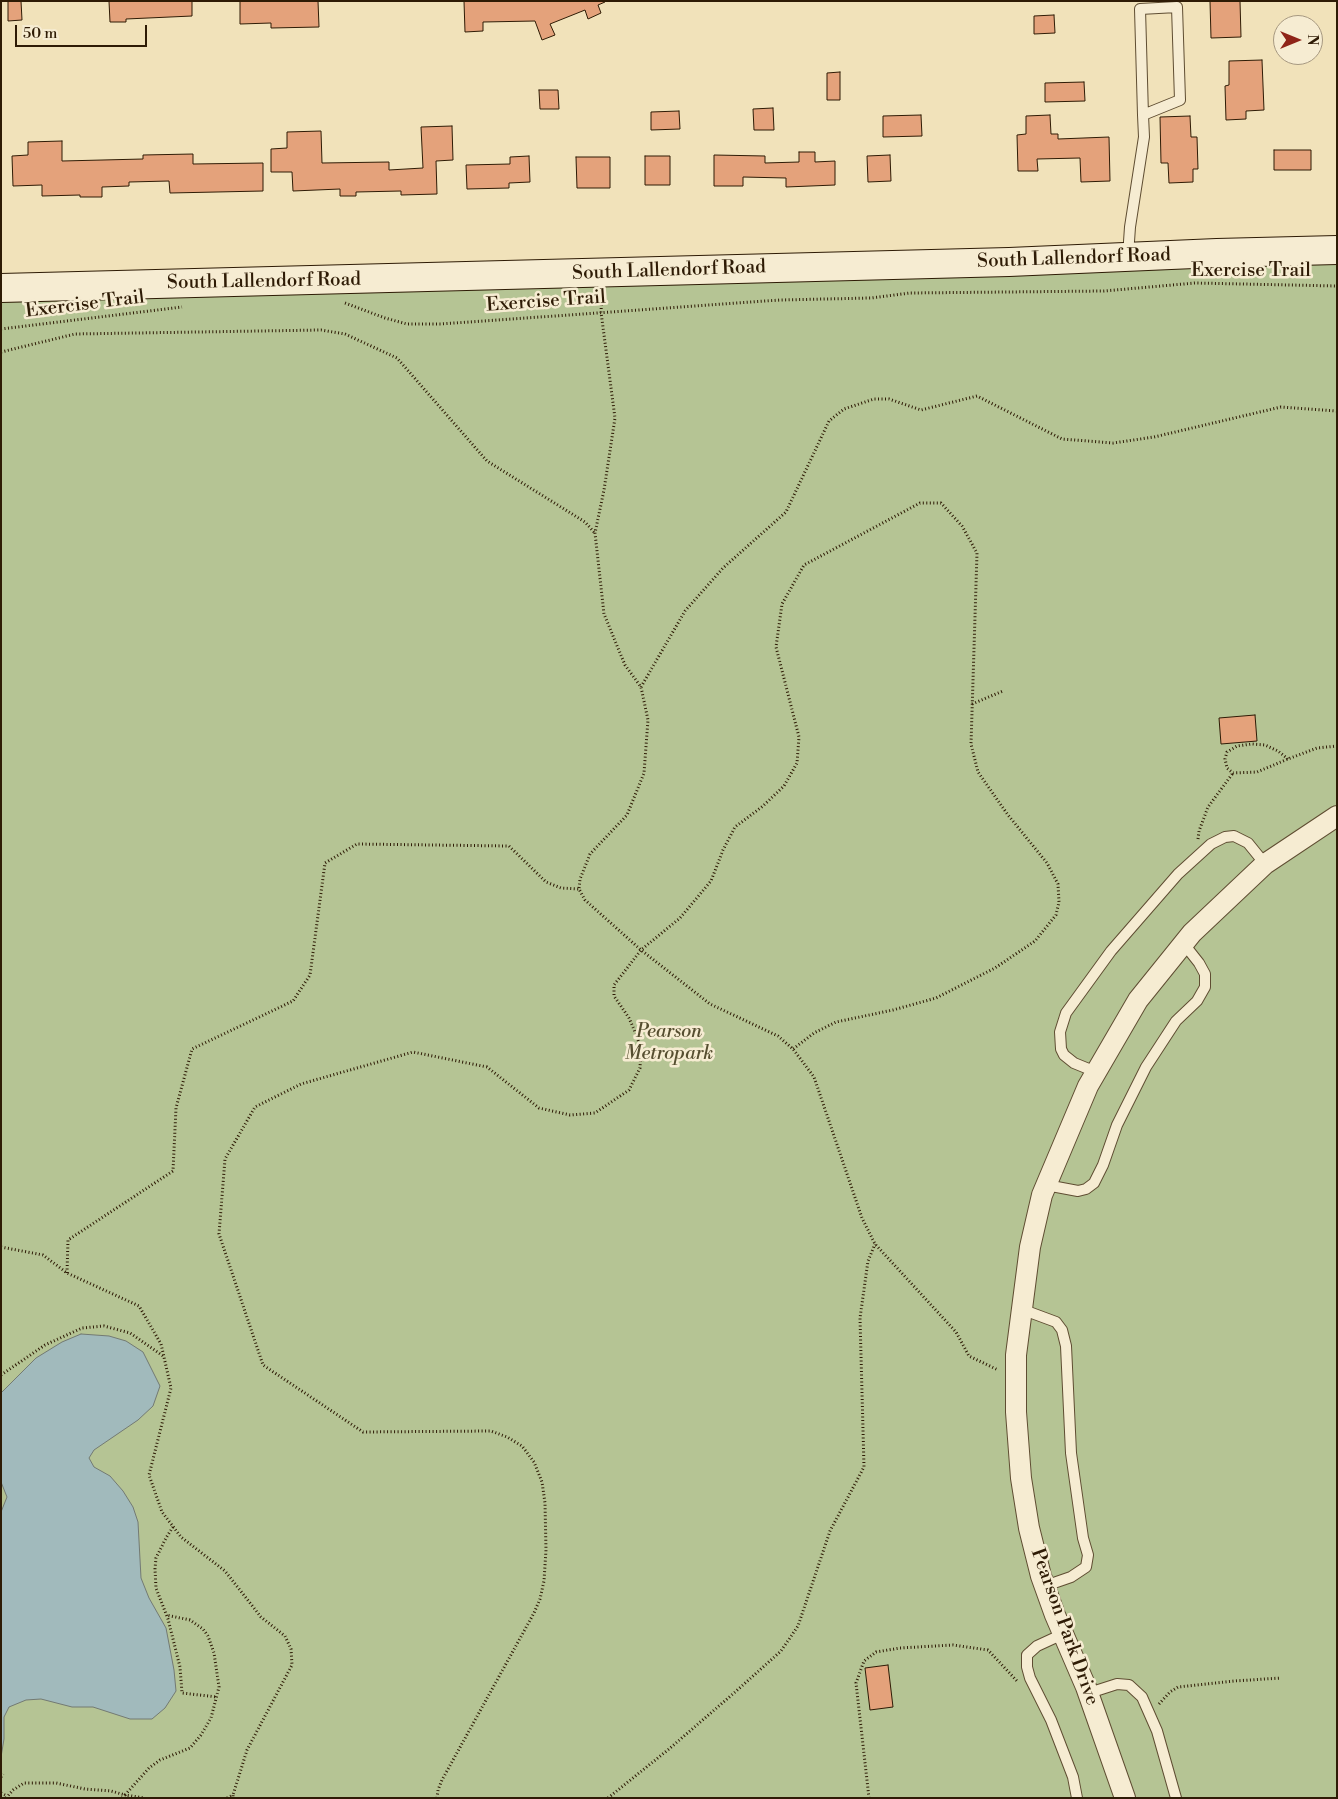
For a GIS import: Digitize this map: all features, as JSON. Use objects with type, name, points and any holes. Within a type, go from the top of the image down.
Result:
[{"type":"street","name":"South Lallendorf Road","points":[[1,288],[1009,262],[1337,250]]},
{"type":"street","name":"Pearson Park Drive","points":[[1125,1798],[1088,1693],[1045,1586],[1029,1528],[1021,1478],[1016,1412],[1016,1355],[1030,1247],[1042,1195],[1088,1086],[1138,1000],[1192,934],[1265,864],[1337,816]]},
{"type":"lane","points":[[1128,257],[1130,227],[1144,137],[1143,115],[1140,9],[1177,7],[1180,100],[1143,115]]},
{"type":"lane","points":[[1096,1072],[1064,1055],[1061,1049],[1060,1032],[1066,1013],[1111,951],[1178,874],[1211,844],[1225,837],[1234,836],[1248,843],[1265,864]]},
{"type":"lane","points":[[1046,1185],[1078,1191],[1094,1184],[1103,1165],[1116,1125],[1146,1067],[1176,1020],[1197,1001],[1205,986],[1205,974],[1184,944]]},
{"type":"lane","points":[[1021,1310],[1056,1322],[1062,1330],[1066,1346],[1071,1453],[1083,1538],[1088,1555],[1086,1567],[1071,1577],[1045,1586]]},
{"type":"lane","points":[[1064,1634],[1037,1646],[1027,1655],[1027,1667],[1030,1678],[1051,1720],[1074,1777],[1077,1798]]},
{"type":"lane","points":[[1088,1693],[1117,1684],[1129,1685],[1142,1696],[1157,1731],[1176,1798]]},
{"type":"path","points":[[604,273],[600,312],[615,418],[595,533],[604,614],[625,665],[641,687],[648,720],[644,772],[627,815],[590,854],[580,879],[579,889],[585,900],[641,950],[710,1004],[778,1036],[793,1049],[814,1077],[862,1218],[875,1244],[956,1332],[969,1356],[1005,1373],[1016,1374]]},
{"type":"path","name":"Exercise Trail","points":[[340,302],[348,303],[385,318],[407,324],[441,324],[780,300],[871,298],[910,293],[1104,291],[1195,283],[1337,286]]},
{"type":"path","name":"Exercise Trail","points":[[1,329],[186,307]]},
{"type":"path","points":[[1,352],[74,334],[322,330],[345,334],[397,358],[487,461],[586,522],[595,533]]},
{"type":"path","points":[[641,687],[684,610],[723,568],[786,512],[829,421],[844,409],[874,399],[889,399],[920,410],[977,396],[1062,438],[1113,443],[1154,437],[1281,407],[1337,411]]},
{"type":"path","points":[[437,1798],[442,1780],[540,1599],[544,1581],[546,1550],[545,1503],[542,1482],[534,1462],[522,1446],[507,1437],[491,1431],[363,1432],[263,1365],[219,1234],[225,1159],[254,1107],[300,1084],[413,1052],[487,1066],[539,1108],[570,1115],[595,1113],[629,1090],[640,1068],[641,1049],[629,1018],[614,996],[614,985],[641,950],[680,918],[711,881],[723,850],[735,827],[763,806],[784,786],[797,764],[799,737],[776,647],[782,604],[804,565],[920,503],[941,503],[962,526],[977,553],[971,744],[978,772],[1047,863],[1058,884],[1059,902],[1056,915],[1035,941],[995,968],[936,998],[836,1022],[814,1033],[793,1049]]},
{"type":"path","points":[[972,704],[1003,691]]},
{"type":"path","points":[[1288,760],[1278,751],[1265,745],[1252,744],[1237,746],[1227,752],[1225,760],[1227,768],[1233,773],[1257,772],[1288,760],[1317,748],[1337,746]]},
{"type":"path","points":[[1195,859],[1199,831],[1208,807],[1233,773]]},
{"type":"path","points":[[66,1273],[68,1240],[173,1171],[176,1108],[192,1049],[294,1001],[310,975],[325,863],[357,844],[509,846],[546,882],[561,888],[579,889]]},
{"type":"path","points":[[608,1798],[670,1749],[734,1693],[781,1650],[798,1626],[830,1531],[864,1467],[860,1318],[868,1261],[875,1244]]},
{"type":"path","points":[[1,1247],[43,1255],[66,1273],[139,1306],[161,1344],[171,1388],[149,1475],[162,1512],[181,1537],[225,1570],[261,1616],[285,1636],[291,1649],[292,1665],[248,1750],[233,1796],[227,1798]]},
{"type":"path","points":[[1,1375],[45,1345],[75,1331],[104,1326],[130,1333],[164,1357]]},
{"type":"path","points":[[173,1527],[156,1558],[156,1588],[166,1614],[180,1667],[182,1692],[217,1696]]},
{"type":"path","points":[[124,1796],[149,1768],[160,1760],[190,1748],[201,1735],[211,1718],[220,1688],[214,1653],[208,1636],[203,1629],[190,1620],[166,1614]]},
{"type":"path","points":[[870,1798],[865,1772],[856,1684],[864,1661],[876,1652],[900,1648],[953,1645],[988,1650],[1021,1687],[1040,1697]]},
{"type":"path","points":[[1149,1712],[1178,1687],[1281,1678]]},
{"type":"path","points":[[1,1793],[6,1797],[24,1783],[56,1783],[84,1789],[111,1791],[124,1796],[145,1798]]},
{"type":"green space","name":"Pearson Metropark","points":[[1337,251],[1337,1798],[1,1798],[1,288]]},
{"type":"water","points":[[81,1334],[109,1336],[126,1341],[143,1352],[160,1386],[153,1406],[138,1420],[94,1450],[89,1458],[94,1467],[110,1476],[123,1491],[133,1507],[138,1522],[141,1578],[149,1598],[166,1628],[176,1691],[165,1708],[152,1719],[130,1719],[93,1707],[72,1707],[41,1699],[26,1700],[9,1707],[4,1717],[4,1739],[1,1757],[1,1512],[7,1497],[1,1482],[1,1393],[36,1358],[62,1342]]},
{"type":"building","points":[[8,1],[21,1],[22,20],[8,21]]},
{"type":"building","points":[[109,1],[192,1],[192,16],[126,19],[126,22],[110,22]]},
{"type":"building","points":[[240,1],[318,1],[319,27],[271,28],[271,23],[240,24]]},
{"type":"building","points":[[464,1],[605,2],[598,5],[601,13],[588,19],[585,10],[550,24],[555,35],[542,40],[535,21],[483,22],[483,31],[465,32]]},
{"type":"building","points":[[1210,1],[1240,1],[1241,37],[1211,38]]},
{"type":"building","points":[[1054,15],[1055,33],[1034,34],[1034,16]]},
{"type":"building","points":[[1262,60],[1264,110],[1246,111],[1246,119],[1226,120],[1225,86],[1229,85],[1229,61]]},
{"type":"building","points":[[840,72],[840,100],[827,100],[827,73]]},
{"type":"building","points":[[1084,82],[1085,101],[1045,102],[1045,83]]},
{"type":"building","points":[[539,90],[558,90],[559,109],[540,109]]},
{"type":"building","points":[[773,108],[774,130],[754,130],[753,109]]},
{"type":"building","points":[[679,111],[680,129],[651,130],[651,112]]},
{"type":"building","points":[[921,115],[922,136],[883,137],[883,116]]},
{"type":"building","points":[[1050,115],[1051,134],[1058,134],[1058,139],[1109,137],[1110,181],[1081,182],[1080,158],[1037,159],[1038,171],[1018,171],[1017,135],[1026,134],[1026,116]]},
{"type":"building","points":[[1190,116],[1191,137],[1197,137],[1198,169],[1193,169],[1193,182],[1169,183],[1168,163],[1161,163],[1160,117]]},
{"type":"building","points":[[452,126],[453,160],[436,161],[437,194],[401,195],[401,191],[356,192],[356,196],[340,196],[340,189],[293,191],[292,172],[271,172],[271,149],[287,148],[287,132],[321,131],[322,163],[389,162],[389,170],[423,168],[421,127]]},
{"type":"building","points":[[62,141],[62,161],[143,159],[143,155],[193,154],[193,164],[263,163],[263,191],[170,193],[169,181],[129,182],[129,186],[102,187],[102,197],[80,197],[80,195],[42,196],[42,185],[13,186],[12,156],[28,155],[28,142]]},
{"type":"building","points":[[1274,150],[1311,150],[1311,170],[1274,170]]},
{"type":"building","points":[[799,152],[815,152],[815,162],[835,161],[835,185],[786,187],[786,178],[743,177],[743,186],[714,186],[714,155],[765,156],[765,163],[799,162]]},
{"type":"building","points":[[890,155],[891,181],[868,182],[867,156]]},
{"type":"building","points":[[529,156],[530,182],[509,183],[509,188],[467,189],[466,165],[510,164],[510,157]]},
{"type":"building","points":[[645,156],[670,156],[670,185],[645,185]]},
{"type":"building","points":[[576,157],[610,157],[610,188],[577,188]]},
{"type":"building","points":[[1255,715],[1257,741],[1221,744],[1219,718]]},
{"type":"building","points":[[888,1665],[893,1707],[870,1710],[865,1668]]}]
